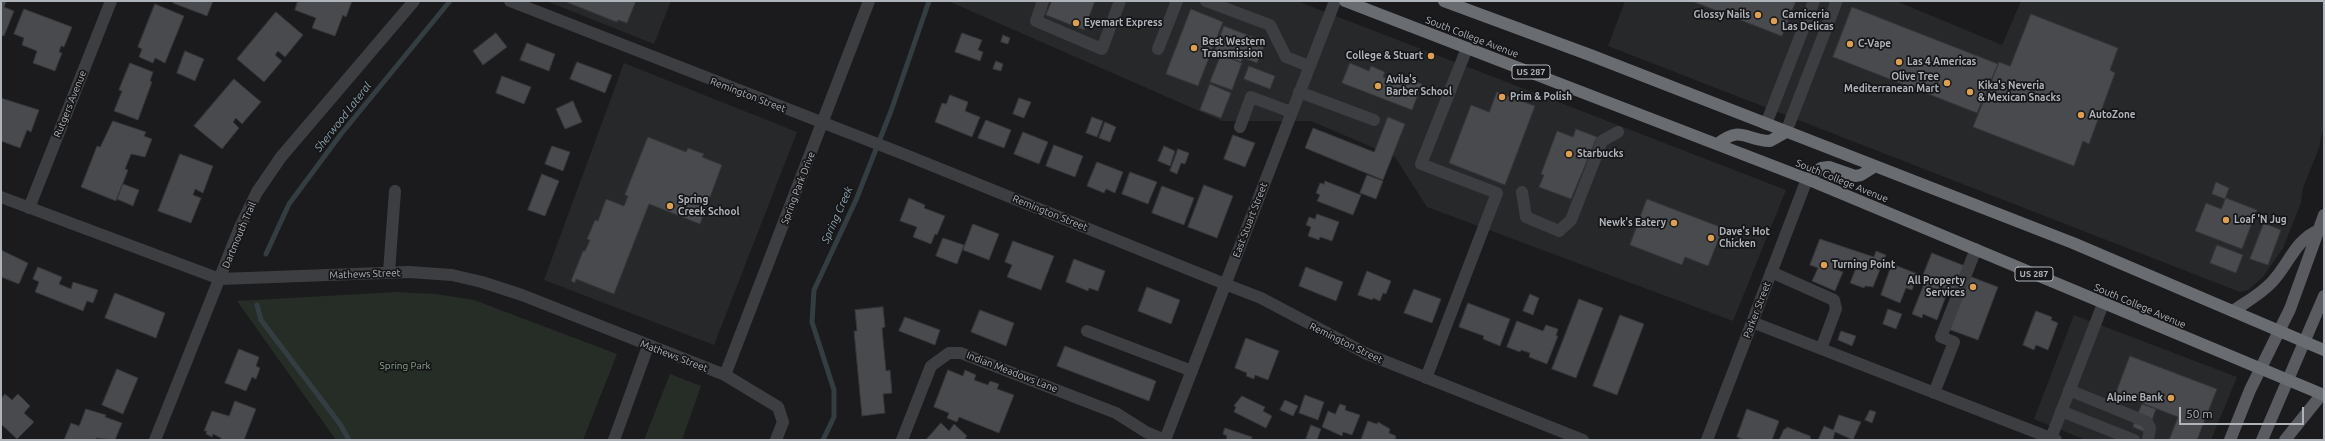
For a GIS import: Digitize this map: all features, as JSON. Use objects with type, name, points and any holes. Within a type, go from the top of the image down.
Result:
[{"type":"highway","name":"South College Avenue","points":[[1345,1],[1807,179],[2323,395]]},
{"type":"highway","points":[[1444,1],[1590,55],[1874,167],[2073,243],[2324,350]]},
{"type":"highway","points":[[1717,144],[1732,134],[1738,133],[1770,141],[1786,132]]},
{"type":"highway","points":[[1807,179],[1821,168],[1829,167],[1855,176],[1862,175],[1874,167]]},
{"type":"main road","points":[[2230,440],[2260,369],[2290,309],[2324,215]]},
{"type":"main road","points":[[2233,311],[2260,293],[2273,282],[2303,238],[2319,230]]},
{"type":"main road","points":[[2262,440],[2324,296]]},
{"type":"main road","points":[[2285,440],[2323,395]]},
{"type":"street","name":"Dartmouth Trail","points":[[155,440],[240,227],[257,192],[281,157],[414,1]]},
{"type":"street","name":"Remington Street","points":[[510,1],[906,155],[1261,298],[1360,352],[1583,440]]},
{"type":"street","name":"Spring Park Drive","points":[[725,375],[869,1]]},
{"type":"street","points":[[1043,1],[1036,21],[1102,49],[1120,1]]},
{"type":"street","points":[[1158,49],[1177,1]]},
{"type":"street","points":[[1206,1],[1270,25],[1286,58],[1309,66]]},
{"type":"street","name":"East Stuart Street","points":[[1165,440],[1335,1]]},
{"type":"street","points":[[1766,124],[1814,1]]},
{"type":"street","points":[[1786,132],[1836,4],[1835,1]]},
{"type":"street","name":"Rutgers Avenue","points":[[29,208],[108,2]]},
{"type":"street","points":[[1426,378],[1497,193],[1421,164],[1468,48]]},
{"type":"street","points":[[1299,92],[1374,120]]},
{"type":"street","points":[[1240,127],[1251,97],[1291,112]]},
{"type":"street","points":[[1522,192],[1526,217],[1559,231],[1571,220],[1602,141],[1618,132]]},
{"type":"street","name":"Parker Street","points":[[1706,440],[1807,179]]},
{"type":"street","points":[[389,272],[396,190]]},
{"type":"street","name":"Mathews Street","points":[[1,197],[220,279],[389,272],[430,273],[482,282],[522,296],[725,375],[778,407],[783,422],[776,440]]},
{"type":"street","points":[[1934,393],[1954,342],[1941,337],[1976,249]]},
{"type":"street","points":[[1772,272],[1834,300],[1836,309],[1821,348]]},
{"type":"street","points":[[1752,322],[2053,439],[2061,411],[2103,304]]},
{"type":"street","points":[[1087,331],[1192,371]]},
{"type":"street","points":[[614,440],[648,346]]},
{"type":"street","name":"Indian Meadows Lane","points":[[902,440],[931,366],[949,353],[961,353],[1116,413],[1146,432],[1165,440]]},
{"type":"street","points":[[2069,390],[2147,422],[2150,428],[2148,440]]},
{"type":"street","points":[[2061,411],[2134,440]]},
{"type":"shaded area","points":[[546,1],[671,1],[654,44]]},
{"type":"shaded area","points":[[948,1],[1297,1],[1786,190],[1733,321],[1427,207],[1395,157],[1311,121],[1222,121]]},
{"type":"shaded area","points":[[1625,1],[1896,1],[2002,45],[2021,1],[2324,1],[2324,125],[2319,148],[2303,188],[2301,203],[2283,248],[2263,277],[2248,290],[2240,292],[1608,46]]},
{"type":"shaded area","name":"Spring Creek School","points":[[624,63],[797,132],[714,345],[544,280]]},
{"type":"shaded area","points":[[2074,315],[2237,377],[2211,440],[2086,440],[2034,419]]},
{"type":"green space","name":"Spring Park","points":[[396,292],[436,294],[474,300],[617,354],[583,440],[336,440],[237,301]]},
{"type":"green space","points":[[670,374],[701,386],[682,440],[644,440]]},
{"type":"building","points":[[1,1],[6,2],[4,7],[14,11],[4,36],[1,35]]},
{"type":"building","points":[[174,1],[213,1],[207,16],[173,3]]},
{"type":"building","points":[[298,1],[352,1],[346,17],[343,15],[335,36],[312,28],[316,18],[295,10]]},
{"type":"building","points":[[564,1],[636,1],[627,23],[618,20],[617,22]]},
{"type":"building","name":"Eyemart Express","points":[[1052,1],[1095,1],[1084,30],[1046,15]]},
{"type":"building","points":[[1692,1],[1796,1],[1782,36]]},
{"type":"building","points":[[155,4],[184,16],[165,63],[155,58],[153,63],[139,57],[142,49],[138,47]]},
{"type":"building","points":[[1852,7],[1998,64],[1977,113],[1833,57]]},
{"type":"building","points":[[24,9],[72,27],[64,47],[61,46],[59,52],[62,53],[55,71],[33,63],[37,51],[22,45],[24,38],[14,34]]},
{"type":"building","name":"Best Western Transmission","points":[[1191,9],[1223,22],[1198,86],[1166,74]]},
{"type":"building","points":[[276,12],[303,35],[285,57],[278,51],[275,55],[282,61],[264,82],[237,59]]},
{"type":"building","points":[[2031,14],[2118,48],[2110,70],[2115,73],[2089,144],[2083,141],[2074,166],[1973,127],[1999,62],[2010,66]]},
{"type":"building","points":[[1224,26],[1266,42],[1257,63],[1226,51],[1224,56],[1214,52]]},
{"type":"building","points":[[496,33],[507,47],[483,65],[473,51]]},
{"type":"building","points":[[962,33],[982,40],[978,50],[983,52],[980,61],[955,52]]},
{"type":"building","points":[[1003,35],[1010,38],[1008,44],[1001,42]]},
{"type":"building","points":[[527,43],[555,54],[549,71],[520,60]]},
{"type":"building","points":[[185,51],[204,59],[195,81],[177,73]]},
{"type":"building","points":[[1226,51],[1243,58],[1241,62],[1224,56]]},
{"type":"building","points":[[1221,55],[1242,63],[1232,90],[1210,82]]},
{"type":"building","points":[[996,61],[1003,64],[1001,71],[993,69]]},
{"type":"building","points":[[577,62],[612,75],[605,93],[570,79]]},
{"type":"building","points":[[130,63],[153,72],[150,81],[152,82],[138,120],[114,111],[122,91],[119,90]]},
{"type":"building","points":[[1350,63],[1369,71],[1371,66],[1385,72],[1383,77],[1400,84],[1403,77],[1422,84],[1412,110],[1342,83]]},
{"type":"building","points":[[1249,66],[1275,76],[1270,89],[1244,79]]},
{"type":"building","points":[[502,76],[531,87],[524,104],[496,93]]},
{"type":"building","points":[[234,79],[261,102],[242,124],[236,118],[233,122],[239,128],[222,149],[194,126]]},
{"type":"building","points":[[1210,84],[1231,93],[1221,118],[1200,110]]},
{"type":"building","points":[[1497,92],[1535,106],[1505,185],[1449,163],[1471,105],[1489,112]]},
{"type":"building","points":[[950,95],[968,102],[965,111],[980,117],[972,137],[935,122],[942,103],[946,104]]},
{"type":"building","points":[[1,98],[39,110],[31,132],[27,130],[20,148],[1,141]]},
{"type":"building","points":[[1019,98],[1031,102],[1024,118],[1013,114]]},
{"type":"building","points":[[573,101],[582,122],[565,129],[556,109]]},
{"type":"building","points":[[1092,117],[1103,121],[1097,137],[1086,133]]},
{"type":"building","points":[[1388,117],[1405,124],[1383,180],[1305,148],[1313,128],[1374,152]]},
{"type":"building","points":[[986,120],[1011,130],[1004,148],[978,138]]},
{"type":"building","points":[[113,121],[146,132],[144,136],[152,139],[145,157],[131,154],[125,169],[128,170],[116,201],[81,187],[97,146],[100,147]]},
{"type":"building","points":[[1105,122],[1116,127],[1110,142],[1099,138]]},
{"type":"building","name":"Starbucks","points":[[1576,129],[1597,137],[1571,199],[1539,187],[1544,175],[1541,174],[1557,131],[1573,137]]},
{"type":"building","points":[[1023,132],[1048,142],[1039,164],[1014,154]]},
{"type":"building","points":[[1233,135],[1255,143],[1245,167],[1224,159]]},
{"type":"building","points":[[648,137],[686,152],[688,148],[704,154],[702,157],[722,165],[700,224],[649,204],[614,294],[576,279],[575,283],[571,281],[583,251],[585,251],[590,240],[587,239],[595,220],[598,221],[606,199],[624,206],[628,196],[625,195]]},
{"type":"building","points":[[1054,145],[1083,156],[1075,177],[1046,166]]},
{"type":"building","points":[[552,146],[570,152],[563,171],[545,164]]},
{"type":"building","points":[[1164,146],[1175,151],[1170,166],[1158,161]]},
{"type":"building","points":[[1178,149],[1189,153],[1185,164],[1181,163],[1177,174],[1170,171]]},
{"type":"building","points":[[180,154],[213,166],[203,193],[195,189],[193,195],[201,198],[191,223],[158,211]]},
{"type":"building","points":[[1097,162],[1123,172],[1115,193],[1106,189],[1104,193],[1087,186]]},
{"type":"building","points":[[1130,172],[1157,182],[1148,204],[1122,194]]},
{"type":"building","points":[[542,174],[559,181],[545,216],[528,210]]},
{"type":"building","points":[[1367,175],[1383,181],[1376,199],[1360,193]]},
{"type":"building","points":[[1325,181],[1361,195],[1353,215],[1317,201],[1320,195],[1316,193],[1320,183],[1324,184]]},
{"type":"building","points":[[2216,182],[2229,188],[2225,199],[2212,194]]},
{"type":"building","points":[[123,184],[139,190],[133,206],[117,199]]},
{"type":"building","points":[[1204,185],[1233,196],[1217,238],[1188,227]]},
{"type":"building","points":[[1162,186],[1194,198],[1184,225],[1152,213]]},
{"type":"building","points":[[909,198],[925,205],[924,208],[945,216],[937,235],[935,234],[931,244],[913,237],[917,227],[900,221]]},
{"type":"building","name":"Loaf 'N Jug","points":[[2226,198],[2257,210],[2242,249],[2195,231],[2206,203],[2221,209]]},
{"type":"building","points":[[1647,199],[1723,228],[1708,266],[1685,257],[1682,265],[1630,245]]},
{"type":"building","points":[[1317,214],[1339,222],[1332,241],[1320,237],[1319,240],[1308,236],[1311,227],[1306,225],[1309,217],[1315,219]]},
{"type":"building","points":[[2264,223],[2281,230],[2268,265],[2250,259]]},
{"type":"building","points":[[973,224],[999,234],[989,260],[963,250]]},
{"type":"building","points":[[943,238],[964,245],[957,264],[936,256]]},
{"type":"building","name":"Turning Point","points":[[1820,239],[1874,257],[1876,251],[1886,255],[1873,287],[1865,286],[1864,288],[1850,283],[1858,263],[1849,260],[1848,265],[1839,261],[1835,269],[1843,272],[1835,291],[1812,281],[1818,268],[1810,265]]},
{"type":"building","points":[[1013,241],[1054,256],[1041,290],[1007,277],[1012,265],[1005,262]]},
{"type":"building","points":[[2217,245],[2243,255],[2236,273],[2210,263]]},
{"type":"building","points":[[1,250],[28,263],[19,284],[1,277]]},
{"type":"building","points":[[1932,253],[1965,266],[1955,291],[1949,288],[1937,320],[1923,314],[1922,318],[1912,314],[1926,279],[1922,278]]},
{"type":"building","points":[[1074,259],[1105,271],[1098,291],[1089,288],[1088,291],[1066,282]]},
{"type":"building","points":[[1892,264],[1918,274],[1912,290],[1906,288],[1900,303],[1881,295]]},
{"type":"building","points":[[38,267],[62,277],[59,284],[71,289],[73,282],[98,290],[93,303],[87,301],[83,311],[35,292],[39,282],[33,279]]},
{"type":"building","points":[[1306,267],[1343,282],[1336,301],[1299,286]]},
{"type":"building","points":[[1367,271],[1391,281],[1386,294],[1383,293],[1380,301],[1358,295]]},
{"type":"building","points":[[1969,276],[1998,287],[1978,340],[1948,329]]},
{"type":"building","points":[[1147,287],[1180,300],[1171,324],[1138,311]]},
{"type":"building","points":[[1414,289],[1441,299],[1432,323],[1404,313]]},
{"type":"building","points":[[115,293],[165,313],[156,338],[105,318]]},
{"type":"building","points":[[1530,294],[1539,298],[1533,315],[1523,311]]},
{"type":"building","points":[[1579,299],[1603,308],[1576,378],[1552,369]]},
{"type":"building","points":[[1468,303],[1510,319],[1500,346],[1483,339],[1484,336],[1459,327]]},
{"type":"building","points":[[883,307],[885,327],[882,328],[886,371],[890,370],[892,393],[883,394],[885,413],[862,416],[854,331],[857,331],[855,310]]},
{"type":"building","points":[[1888,309],[1902,314],[1896,329],[1883,324]]},
{"type":"building","points":[[980,310],[1014,323],[1006,346],[971,332]]},
{"type":"building","points":[[2036,311],[2052,317],[2051,320],[2058,323],[2048,350],[2036,345],[2034,350],[2023,345]]},
{"type":"building","points":[[1620,315],[1644,324],[1617,395],[1593,386]]},
{"type":"building","points":[[905,317],[940,330],[935,345],[899,331]]},
{"type":"building","points":[[1517,321],[1543,331],[1546,325],[1558,329],[1556,336],[1558,336],[1547,364],[1529,357],[1530,353],[1521,350],[1520,352],[1507,347]]},
{"type":"building","points":[[1841,331],[1856,336],[1852,346],[1838,340]]},
{"type":"building","points":[[1246,338],[1279,351],[1268,380],[1255,375],[1254,379],[1246,376],[1247,373],[1235,368]]},
{"type":"building","points":[[1065,346],[1156,381],[1149,401],[1057,366]]},
{"type":"building","points":[[239,349],[259,357],[256,366],[260,368],[256,379],[252,377],[246,391],[225,383]]},
{"type":"building","name":"Alpine Bank","points":[[2130,356],[2217,389],[2197,440],[2169,440],[2178,417],[2116,393]]},
{"type":"building","points":[[117,369],[138,378],[123,414],[102,405]]},
{"type":"building","points":[[948,370],[963,376],[965,370],[976,375],[974,380],[988,385],[990,381],[999,384],[997,389],[1014,395],[999,433],[959,417],[957,422],[947,418],[949,413],[934,407]]},
{"type":"building","points":[[5,394],[12,400],[18,394],[30,406],[24,413],[34,422],[17,439],[1,424],[1,399]]},
{"type":"building","points":[[1305,395],[1324,402],[1318,420],[1299,413]]},
{"type":"building","points":[[1242,396],[1265,407],[1263,411],[1272,416],[1266,428],[1234,412],[1236,407],[1234,406]]},
{"type":"building","points":[[1285,400],[1298,406],[1293,416],[1280,410]]},
{"type":"building","points":[[235,401],[256,409],[244,440],[221,440],[221,438],[213,434],[212,437],[206,434],[207,431],[204,431],[212,411],[229,416]]},
{"type":"building","points":[[1340,404],[1346,406],[1345,410],[1360,415],[1352,435],[1343,432],[1342,436],[1322,427],[1328,411],[1335,414]]},
{"type":"building","points":[[2142,404],[2156,409],[2147,433],[2133,427]]},
{"type":"building","points":[[86,409],[106,415],[105,417],[122,423],[115,440],[96,438],[96,440],[64,440],[71,423],[79,426]]},
{"type":"building","points":[[1747,409],[1779,421],[1772,440],[1744,440],[1737,437]]},
{"type":"building","points":[[1870,410],[1876,412],[1872,423],[1865,420]]},
{"type":"building","points":[[1839,415],[1861,422],[1853,440],[1835,432],[1833,439],[1836,440],[1818,440],[1824,426],[1833,430]]},
{"type":"building","points":[[1368,421],[1377,424],[1378,422],[1390,429],[1389,433],[1396,436],[1395,440],[1361,440]]},
{"type":"building","points":[[941,423],[949,431],[954,424],[967,436],[965,438],[968,440],[926,440]]},
{"type":"building","points":[[1311,425],[1321,429],[1317,440],[1306,439]]},
{"type":"building","points":[[1787,427],[1810,436],[1811,440],[1779,440],[1784,429]]},
{"type":"building","points":[[1225,428],[1252,437],[1251,440],[1226,440],[1227,436],[1223,434]]},
{"type":"waterway","name":"Sherwood Lateral","points":[[266,254],[289,204],[341,134],[450,1]]},
{"type":"waterway","name":"Spring Creek","points":[[823,440],[834,417],[834,390],[812,322],[814,290],[856,200],[891,111],[929,1]]},
{"type":"waterway","name":"Sherwood Lateral","points":[[257,305],[261,320],[340,424],[349,440]]},
{"type":"place","name":"Glossy Nails","points":[[1758,15]]},
{"type":"place","name":"Carniceria Las Delicas","points":[[1774,21]]},
{"type":"place","name":"Eyemart Express","points":[[1076,23]]},
{"type":"place","name":"C-Vape","points":[[1850,44]]},
{"type":"place","name":"Best Western Transmission","points":[[1194,48]]},
{"type":"place","name":"College & Stuart","points":[[1431,56]]},
{"type":"place","name":"Las 4 Americas","points":[[1899,62]]},
{"type":"place","name":"Olive Tree Mediterranean Mart","points":[[1947,83]]},
{"type":"place","name":"Avila's Barber School","points":[[1378,86]]},
{"type":"place","name":"Kika's Neveria & Mexican Snacks","points":[[1970,92]]},
{"type":"place","name":"Prim & Polish","points":[[1502,97]]},
{"type":"place","name":"AutoZone","points":[[2081,115]]},
{"type":"place","name":"Starbucks","points":[[1569,154]]},
{"type":"place","name":"Spring Creek School","points":[[670,206]]},
{"type":"place","name":"Loaf 'N Jug","points":[[2226,220]]},
{"type":"place","name":"Newk's Eatery","points":[[1674,223]]},
{"type":"place","name":"Dave's Hot Chicken","points":[[1711,238]]},
{"type":"place","name":"Turning Point","points":[[1824,265]]},
{"type":"place","name":"All Property Services","points":[[1973,287]]},
{"type":"place","name":"Alpine Bank","points":[[2171,398]]}]
